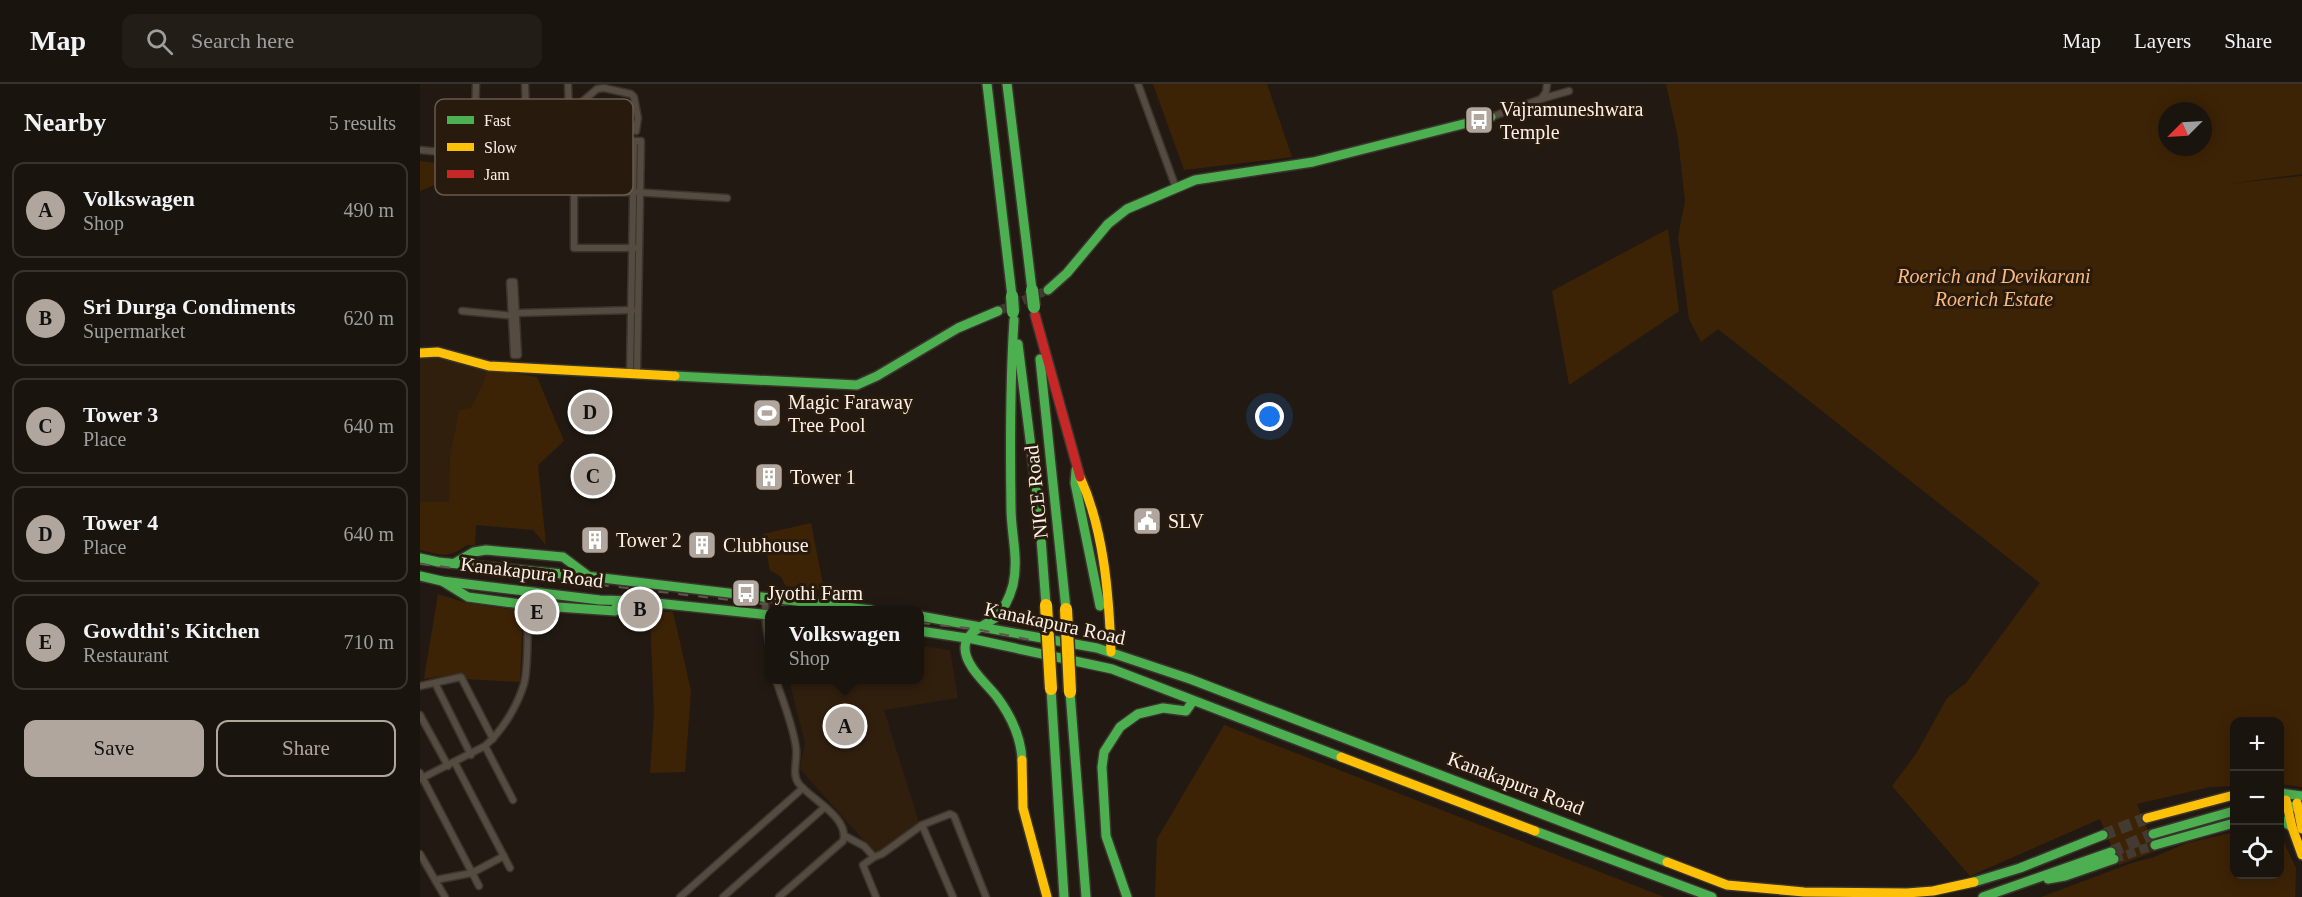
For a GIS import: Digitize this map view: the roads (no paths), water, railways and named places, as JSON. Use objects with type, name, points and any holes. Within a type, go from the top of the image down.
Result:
[{"type":"main road","name":"NICE Road","points":[[987,84],[1011,296],[1039,511],[1064,897]]},
{"type":"main road","name":"NICE Road","points":[[1007,84],[1058,507],[1086,897]]},
{"type":"main road","points":[[1048,290],[1067,273],[1108,224],[1121,214],[1134,206],[1195,180],[1313,162],[1491,117]]},
{"type":"main road","points":[[420,353],[438,352],[489,366],[857,385],[877,376],[958,328],[998,311]]},
{"type":"main road","points":[[1034,311],[1101,550],[1111,621],[1111,652]]},
{"type":"main road","points":[[1014,316],[1009,445],[1011,525],[1015,535],[1013,588],[1009,600],[995,618],[967,638],[964,648],[967,659],[999,700],[1016,731],[1021,749],[1020,796],[1047,897]]},
{"type":"main road","name":"Kanakapura Road","points":[[420,558],[836,606]]},
{"type":"main road","name":"Kanakapura Road","points":[[420,576],[442,581],[618,601],[765,615]]},
{"type":"main road","name":"Kanakapura Road","points":[[442,581],[468,597],[528,605],[615,611],[618,601]]},
{"type":"main road","name":"Kanakapura Road","points":[[924,617],[1111,652],[1190,679],[1727,885],[1817,895],[1859,896],[1933,891],[1981,881],[2103,835]]},
{"type":"main road","name":"Kanakapura Road","points":[[924,632],[967,638],[1112,669],[1618,864],[1710,897]]},
{"type":"main road","points":[[1126,897],[1106,836],[1102,767],[1104,752],[1120,727],[1128,720],[1149,710],[1163,708],[1186,711],[1193,701]]},
{"type":"main road","points":[[1276,732],[1281,715]]},
{"type":"main road","points":[[2147,818],[2230,796]]},
{"type":"main road","points":[[2291,800],[2299,826],[2302,855]]},
{"type":"main road","points":[[2230,813],[2154,840],[2230,824]]},
{"type":"main road","points":[[2284,820],[2299,826]]},
{"type":"main road","points":[[1983,897],[2112,855]]},
{"type":"main road","points":[[1710,897],[1711,879]]},
{"type":"street","points":[[476,84],[476,99]]},
{"type":"street","points":[[525,84],[526,99]]},
{"type":"street","points":[[568,84],[569,99]]},
{"type":"street","points":[[1138,84],[1176,188]]},
{"type":"street","points":[[1541,99],[1548,84]]},
{"type":"street","points":[[585,99],[597,89],[604,88],[631,94],[634,97],[638,118],[636,131]]},
{"type":"street","points":[[1491,117],[1569,91]]},
{"type":"street","points":[[633,372],[636,192],[634,141],[641,141],[636,192]]},
{"type":"street","points":[[420,150],[435,151]]},
{"type":"street","points":[[633,192],[727,198]]},
{"type":"street","points":[[574,195],[574,248],[635,248]]},
{"type":"street","points":[[462,311],[515,315],[634,310]]},
{"type":"street","points":[[515,315],[518,355],[514,355],[515,315]]},
{"type":"street","points":[[765,598],[766,606]]},
{"type":"street","points":[[479,886],[421,777],[455,763],[485,746],[493,739],[516,706],[525,682],[528,605]]},
{"type":"street","points":[[420,686],[461,677],[493,739]]},
{"type":"street","points":[[435,683],[471,754]]},
{"type":"street","points":[[777,684],[796,748],[795,778],[825,807],[843,829],[845,836],[843,841],[779,897]]},
{"type":"street","points":[[420,715],[448,766]]},
{"type":"street","points":[[485,746],[513,800]]},
{"type":"street","points":[[455,763],[510,868]]},
{"type":"street","points":[[680,897],[803,788]]},
{"type":"street","points":[[723,897],[825,807]]},
{"type":"street","points":[[876,897],[863,865],[922,825],[950,814],[954,816],[986,897]]},
{"type":"street","points":[[922,825],[953,897]]},
{"type":"street","points":[[845,836],[864,846],[874,857]]},
{"type":"street","points":[[420,854],[445,897]]},
{"type":"street","points":[[435,880],[472,873],[504,856]]},
{"type":"water","name":"Magic Faraway Tree Pool","points":[[771,399],[777,425],[762,428],[757,401]]},
{"type":"tunnel","points":[[998,311],[1048,290]]},
{"type":"tunnel","points":[[2103,835],[2147,818]]},
{"type":"tunnel","points":[[2111,852],[2153,834]]},
{"type":"tunnel","points":[[2114,859],[2155,845]]},
{"type":"railway","points":[[420,564],[782,606]]},
{"type":"railway","points":[[924,623],[976,629],[1036,641]]},
{"type":"place","name":"Vajramuneshwara Temple","points":[[1479,120]]},
{"type":"place","name":"Tower 4","points":[[590,412]]},
{"type":"place","name":"Magic Faraway Tree Pool","points":[[767,413]]},
{"type":"place","name":"Tower 3","points":[[593,476]]},
{"type":"place","name":"Tower 1","points":[[769,477]]},
{"type":"place","name":"SLV","points":[[1147,521]]},
{"type":"place","name":"Tower 2","points":[[595,540]]},
{"type":"place","name":"Clubhouse","points":[[702,545]]},
{"type":"place","name":"Jyothi Farm","points":[[746,593]]},
{"type":"place","name":"Sri Durga Condiments","points":[[640,609]]},
{"type":"place","name":"Gowdthi's Kitchen","points":[[537,612]]},
{"type":"place","name":"Volkswagen","points":[[845,726]]},
{"type":"park label","name":"Roerich and Devikarani Roerich Estate","points":[[1994,288]]}]
